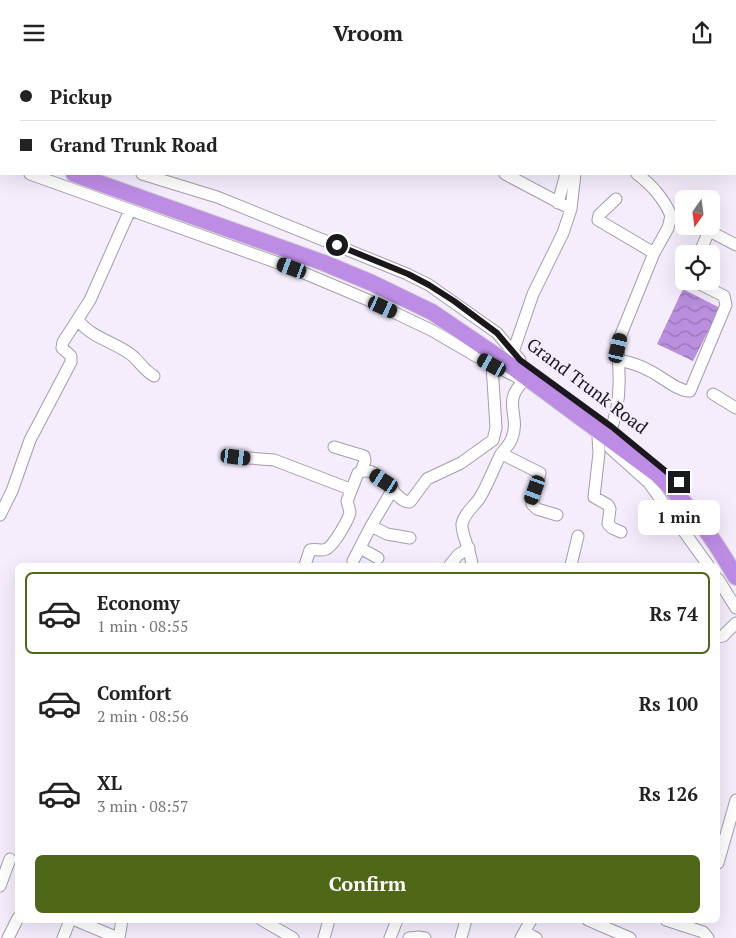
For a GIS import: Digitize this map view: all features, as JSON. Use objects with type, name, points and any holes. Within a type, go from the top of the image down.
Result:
[{"type":"highway","name":"Grand Trunk Road","points":[[77,175],[290,250],[372,283],[432,312],[466,334],[588,423],[666,471],[692,494],[708,513],[728,572]]},
{"type":"highway","name":"Grand Trunk Road","points":[[107,175],[321,251],[394,281],[433,301],[517,356],[606,434]]},
{"type":"street","points":[[33,175],[292,268],[368,300],[431,330],[492,365],[545,391]]},
{"type":"street","points":[[145,175],[224,200],[408,274],[429,285],[474,315],[497,333],[517,356]]},
{"type":"street","points":[[507,175],[571,209]]},
{"type":"street","points":[[558,203],[566,175]]},
{"type":"street","points":[[517,356],[533,294],[563,233],[571,209],[575,175]]},
{"type":"street","points":[[621,532],[608,524],[610,509],[608,505],[594,497],[599,453],[619,392],[618,348],[620,337],[654,253],[668,228],[671,216],[644,176]]},
{"type":"street","points":[[616,199],[599,215],[598,220],[654,253]]},
{"type":"street","points":[[0,515],[12,491],[30,440],[71,362],[71,356],[62,348],[62,345],[90,299],[130,209]]},
{"type":"street","points":[[671,216],[675,217]]},
{"type":"street","points":[[716,235],[736,245]]},
{"type":"street","points":[[618,360],[648,370],[682,390],[690,391],[726,305],[724,296],[712,290]]},
{"type":"street","points":[[78,320],[89,331],[134,357],[146,371],[154,376]]},
{"type":"street","points":[[361,471],[375,475],[393,489],[403,501],[410,502],[427,479],[461,463],[493,440],[496,427],[492,365]]},
{"type":"street","points":[[472,563],[469,548],[463,533],[462,522],[487,485],[513,435],[512,399],[514,392],[524,381]]},
{"type":"street","points":[[713,394],[736,408]]},
{"type":"street","points":[[606,434],[644,477],[707,563]]},
{"type":"street","points":[[305,563],[310,550],[322,550],[330,547],[348,519],[350,512],[346,501],[355,477],[361,471],[365,461],[364,456],[334,447]]},
{"type":"street","points":[[502,454],[540,473],[532,504],[537,509],[557,515]]},
{"type":"street","points":[[236,457],[274,460],[350,489]]},
{"type":"street","points":[[353,561],[371,525],[393,489]]},
{"type":"street","points":[[371,525],[387,534],[410,538]]},
{"type":"street","points":[[572,563],[578,536]]},
{"type":"street","points":[[360,548],[378,558]]},
{"type":"street","points":[[452,563],[458,555],[469,548]]},
{"type":"street","points":[[728,572],[736,608]]},
{"type":"street","points":[[720,637],[736,623]]},
{"type":"street","points":[[720,855],[736,801]]},
{"type":"street","points":[[0,886],[9,859]]},
{"type":"street","points":[[8,938],[16,923]]},
{"type":"street","points":[[63,938],[69,923]]},
{"type":"street","points":[[82,923],[118,938],[121,923]]},
{"type":"street","points":[[269,923],[293,938]]},
{"type":"street","points":[[281,931],[285,923]]},
{"type":"street","points":[[324,938],[328,923]]},
{"type":"street","points":[[390,938],[396,923]]},
{"type":"street","points":[[461,938],[465,923]]},
{"type":"street","points":[[529,923],[523,935],[536,938]]},
{"type":"street","points":[[595,923],[630,938]]},
{"type":"street","points":[[675,923],[703,932],[709,937]]},
{"type":"street","points":[[409,938],[425,938]]},
{"type":"water","points":[[683,290],[720,308],[693,361],[657,344]]},
{"type":"route","points":[[337,245],[408,274],[454,301],[497,333],[520,360],[612,427],[679,482]]}]
